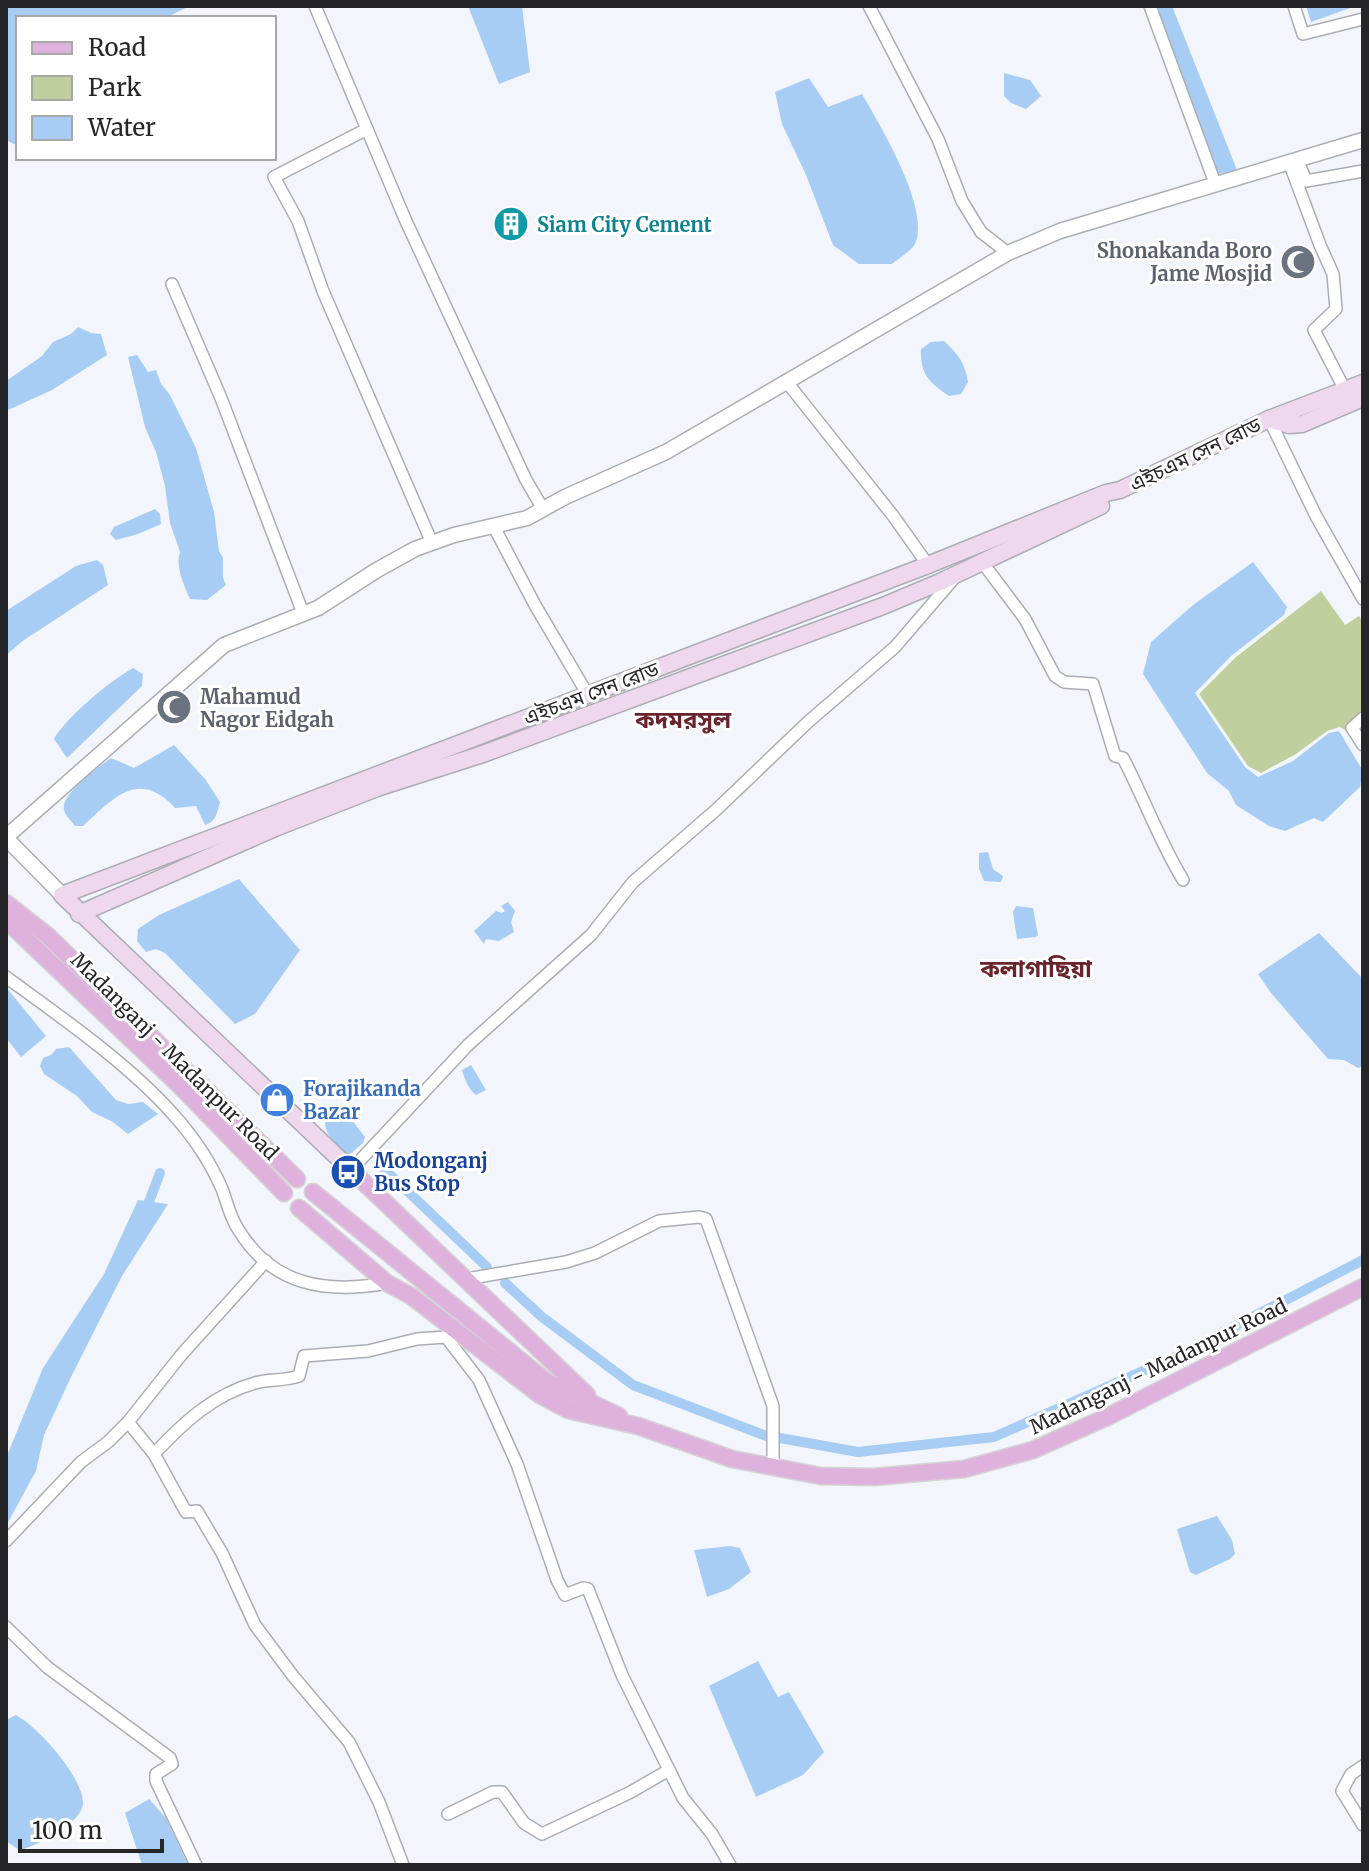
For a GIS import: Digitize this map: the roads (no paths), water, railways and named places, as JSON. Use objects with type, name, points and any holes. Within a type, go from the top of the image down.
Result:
[{"type":"main road","name":"এইচএম সেন রোড","points":[[62,895],[1120,490],[1269,419],[1363,383]]},
{"type":"main road","name":"এইচএম সেন রোড","points":[[1269,419],[1289,425],[1302,424],[1363,398]]},
{"type":"main road","name":"এইচএম সেন রোড","points":[[79,914],[275,828],[377,788],[480,755],[883,606],[1110,502],[1120,490]]},
{"type":"main road","points":[[961,552],[969,567]]},
{"type":"main road","points":[[62,895],[571,1382],[605,1409]]},
{"type":"main road","points":[[6,903],[42,941]]},
{"type":"main road","points":[[6,920],[42,941]]},
{"type":"main road","name":"Madanganj - Madanpur Road","points":[[42,941],[297,1179]]},
{"type":"main road","name":"Madanganj - Madanpur Road","points":[[42,941],[284,1193]]},
{"type":"main road","name":"Madanganj - Madanpur Road","points":[[313,1192],[547,1382],[638,1426]]},
{"type":"main road","name":"Madanganj - Madanpur Road","points":[[299,1208],[387,1283],[411,1296],[540,1395],[568,1410],[638,1426],[732,1459],[821,1476],[874,1477],[964,1469],[1033,1450],[1107,1417],[1363,1287]]},
{"type":"street","points":[[315,6],[405,219],[526,480],[543,509]]},
{"type":"street","points":[[869,6],[938,139],[962,201],[981,232],[1008,253]]},
{"type":"street","points":[[1150,6],[1215,183]]},
{"type":"street","points":[[1294,6],[1303,34],[1363,19]]},
{"type":"street","points":[[367,129],[274,177],[298,221],[323,291],[432,543]]},
{"type":"street","points":[[62,895],[6,837],[224,645],[318,608],[390,563],[432,543],[527,518],[699,435],[1008,253],[1060,231],[1363,140]]},
{"type":"street","points":[[1293,160],[1306,181],[1363,171]]},
{"type":"street","points":[[1293,160],[1334,279],[1336,309],[1314,330],[1345,390]]},
{"type":"street","points":[[172,284],[221,398],[303,613]]},
{"type":"street","points":[[786,381],[894,517],[928,565]]},
{"type":"street","points":[[1269,419],[1316,516],[1363,599]]},
{"type":"street","points":[[494,527],[588,695]]},
{"type":"street","points":[[351,1170],[468,1045],[591,935],[633,882],[895,647],[969,567],[1025,619],[1055,676],[1064,682],[1093,684],[1115,756],[1123,758],[1135,779],[1139,795],[1183,880]]},
{"type":"street","points":[[1363,718],[1352,728],[1363,745]]},
{"type":"street","points":[[6,977],[68,1023],[170,1111],[205,1156],[236,1227],[258,1255],[291,1278],[316,1287],[344,1289],[387,1283]]},
{"type":"street","points":[[466,1279],[566,1262],[595,1253],[659,1221],[706,1219],[773,1406],[773,1467]]},
{"type":"street","points":[[6,1541],[81,1462],[128,1422],[182,1354],[266,1261]]},
{"type":"street","points":[[154,1454],[196,1412],[236,1389],[259,1381],[299,1376],[304,1356],[368,1351],[417,1339],[446,1337],[479,1380],[517,1464],[565,1595],[588,1589],[622,1675],[683,1798],[712,1834],[730,1865]]},
{"type":"street","points":[[128,1422],[154,1454],[186,1512],[197,1511],[222,1553],[255,1625],[349,1742],[379,1802],[403,1865]]},
{"type":"street","points":[[6,1627],[47,1667],[163,1750],[172,1761],[156,1774],[156,1781],[196,1865]]},
{"type":"street","points":[[1363,1766],[1351,1774],[1342,1791],[1363,1825]]},
{"type":"street","points":[[448,1814],[493,1792],[502,1792],[524,1823],[542,1834],[629,1793],[669,1770]]},
{"type":"water","points":[[6,6],[190,6],[169,16],[16,16],[16,145],[6,140]]},
{"type":"water","points":[[468,6],[522,6],[530,72],[499,84]]},
{"type":"water","points":[[1157,6],[1172,6],[1237,170],[1218,174]]},
{"type":"water","points":[[1306,6],[1356,6],[1311,22]]},
{"type":"water","points":[[1004,73],[1030,80],[1041,96],[1026,109],[1011,103],[1004,96]]},
{"type":"water","points":[[809,78],[828,107],[862,94],[901,168],[916,210],[918,229],[913,247],[892,264],[859,264],[833,245],[782,124],[775,92]]},
{"type":"water","points":[[78,327],[101,334],[107,355],[52,390],[6,411],[6,381],[42,356],[53,342],[71,334]]},
{"type":"water","points":[[944,341],[965,369],[968,382],[961,394],[949,396],[924,372],[921,349],[931,342]]},
{"type":"water","points":[[137,355],[148,372],[156,370],[196,448],[214,512],[226,585],[207,600],[190,599],[181,576],[180,552],[170,523],[165,486],[145,427],[128,357]]},
{"type":"water","points":[[155,509],[160,514],[161,524],[116,540],[110,534],[114,527]]},
{"type":"water","points":[[97,560],[103,565],[108,585],[6,655],[6,611],[76,566]]},
{"type":"water","points":[[1253,562],[1287,607],[1284,615],[1231,656],[1195,693],[1245,767],[1258,777],[1293,761],[1329,733],[1339,731],[1363,771],[1360,787],[1323,822],[1314,818],[1285,831],[1269,826],[1236,805],[1229,791],[1207,773],[1143,674],[1151,642],[1193,605]]},
{"type":"water","points":[[133,668],[143,674],[142,686],[67,758],[54,739],[60,730],[89,700]]},
{"type":"water","points":[[174,745],[205,779],[220,802],[216,816],[209,824],[205,825],[196,806],[175,808],[162,796],[138,789],[116,798],[83,826],[75,826],[67,816],[64,804],[68,796],[111,758],[134,768]]},
{"type":"water","points":[[988,852],[993,869],[1003,876],[1001,882],[984,881],[979,869],[979,853]]},
{"type":"water","points":[[239,879],[300,950],[255,1014],[235,1024],[165,953],[156,949],[146,952],[137,941],[138,929],[159,915]]},
{"type":"water","points":[[508,902],[515,911],[511,922],[514,932],[499,941],[486,939],[484,944],[474,931],[496,911],[505,911],[501,906]]},
{"type":"water","points":[[1016,906],[1033,908],[1036,937],[1017,939],[1013,912]]},
{"type":"water","points":[[1319,933],[1363,979],[1363,1066],[1358,1068],[1344,1060],[1328,1059],[1258,974]]},
{"type":"water","points":[[6,987],[46,1036],[21,1057],[6,1038]]},
{"type":"water","points":[[69,1047],[116,1100],[128,1104],[143,1102],[158,1114],[128,1134],[113,1122],[92,1112],[77,1096],[44,1074],[40,1066],[43,1058],[56,1049]]},
{"type":"water","points":[[471,1065],[486,1090],[476,1095],[462,1070]]},
{"type":"water","points":[[343,1109],[365,1137],[363,1143],[348,1156],[332,1139],[325,1124],[325,1118]]},
{"type":"water","points":[[138,1200],[168,1204],[122,1276],[71,1377],[44,1435],[36,1471],[6,1526],[6,1458],[43,1368],[104,1274]]},
{"type":"water","points":[[1217,1516],[1232,1540],[1235,1554],[1196,1575],[1190,1572],[1177,1529]]},
{"type":"water","points":[[730,1546],[740,1548],[751,1572],[729,1589],[707,1597],[694,1550]]},
{"type":"water","points":[[758,1661],[778,1697],[789,1692],[824,1752],[803,1775],[756,1797],[709,1686]]},
{"type":"water","points":[[16,1715],[36,1730],[58,1754],[76,1781],[83,1804],[81,1811],[67,1826],[19,1850],[6,1841],[6,1720]]},
{"type":"water","points":[[149,1799],[166,1818],[188,1865],[142,1865],[125,1813]]},
{"type":"waterway","points":[[379,1164],[487,1267]]},
{"type":"waterway","points":[[145,1212],[160,1173]]},
{"type":"waterway","points":[[780,1438],[858,1452],[994,1437],[1179,1355],[1363,1260]]},
{"type":"waterway","points":[[505,1283],[542,1317],[633,1385],[769,1437]]},
{"type":"place","name":"Siam City Cement","points":[[511,224]]},
{"type":"place","name":"Shonakanda Boro Jame Mosjid","points":[[1298,262]]},
{"type":"place","name":"Mahamud Nagor Eidgah","points":[[174,707]]},
{"type":"place","name":"Forajikanda Bazar","points":[[277,1100]]},
{"type":"place","name":"Modonganj Bus Stop","points":[[348,1172]]},
{"type":"district","name":"কদমরসুল","points":[[683,719]]},
{"type":"district","name":"কলাগাছিয়া","points":[[1036,968]]}]
